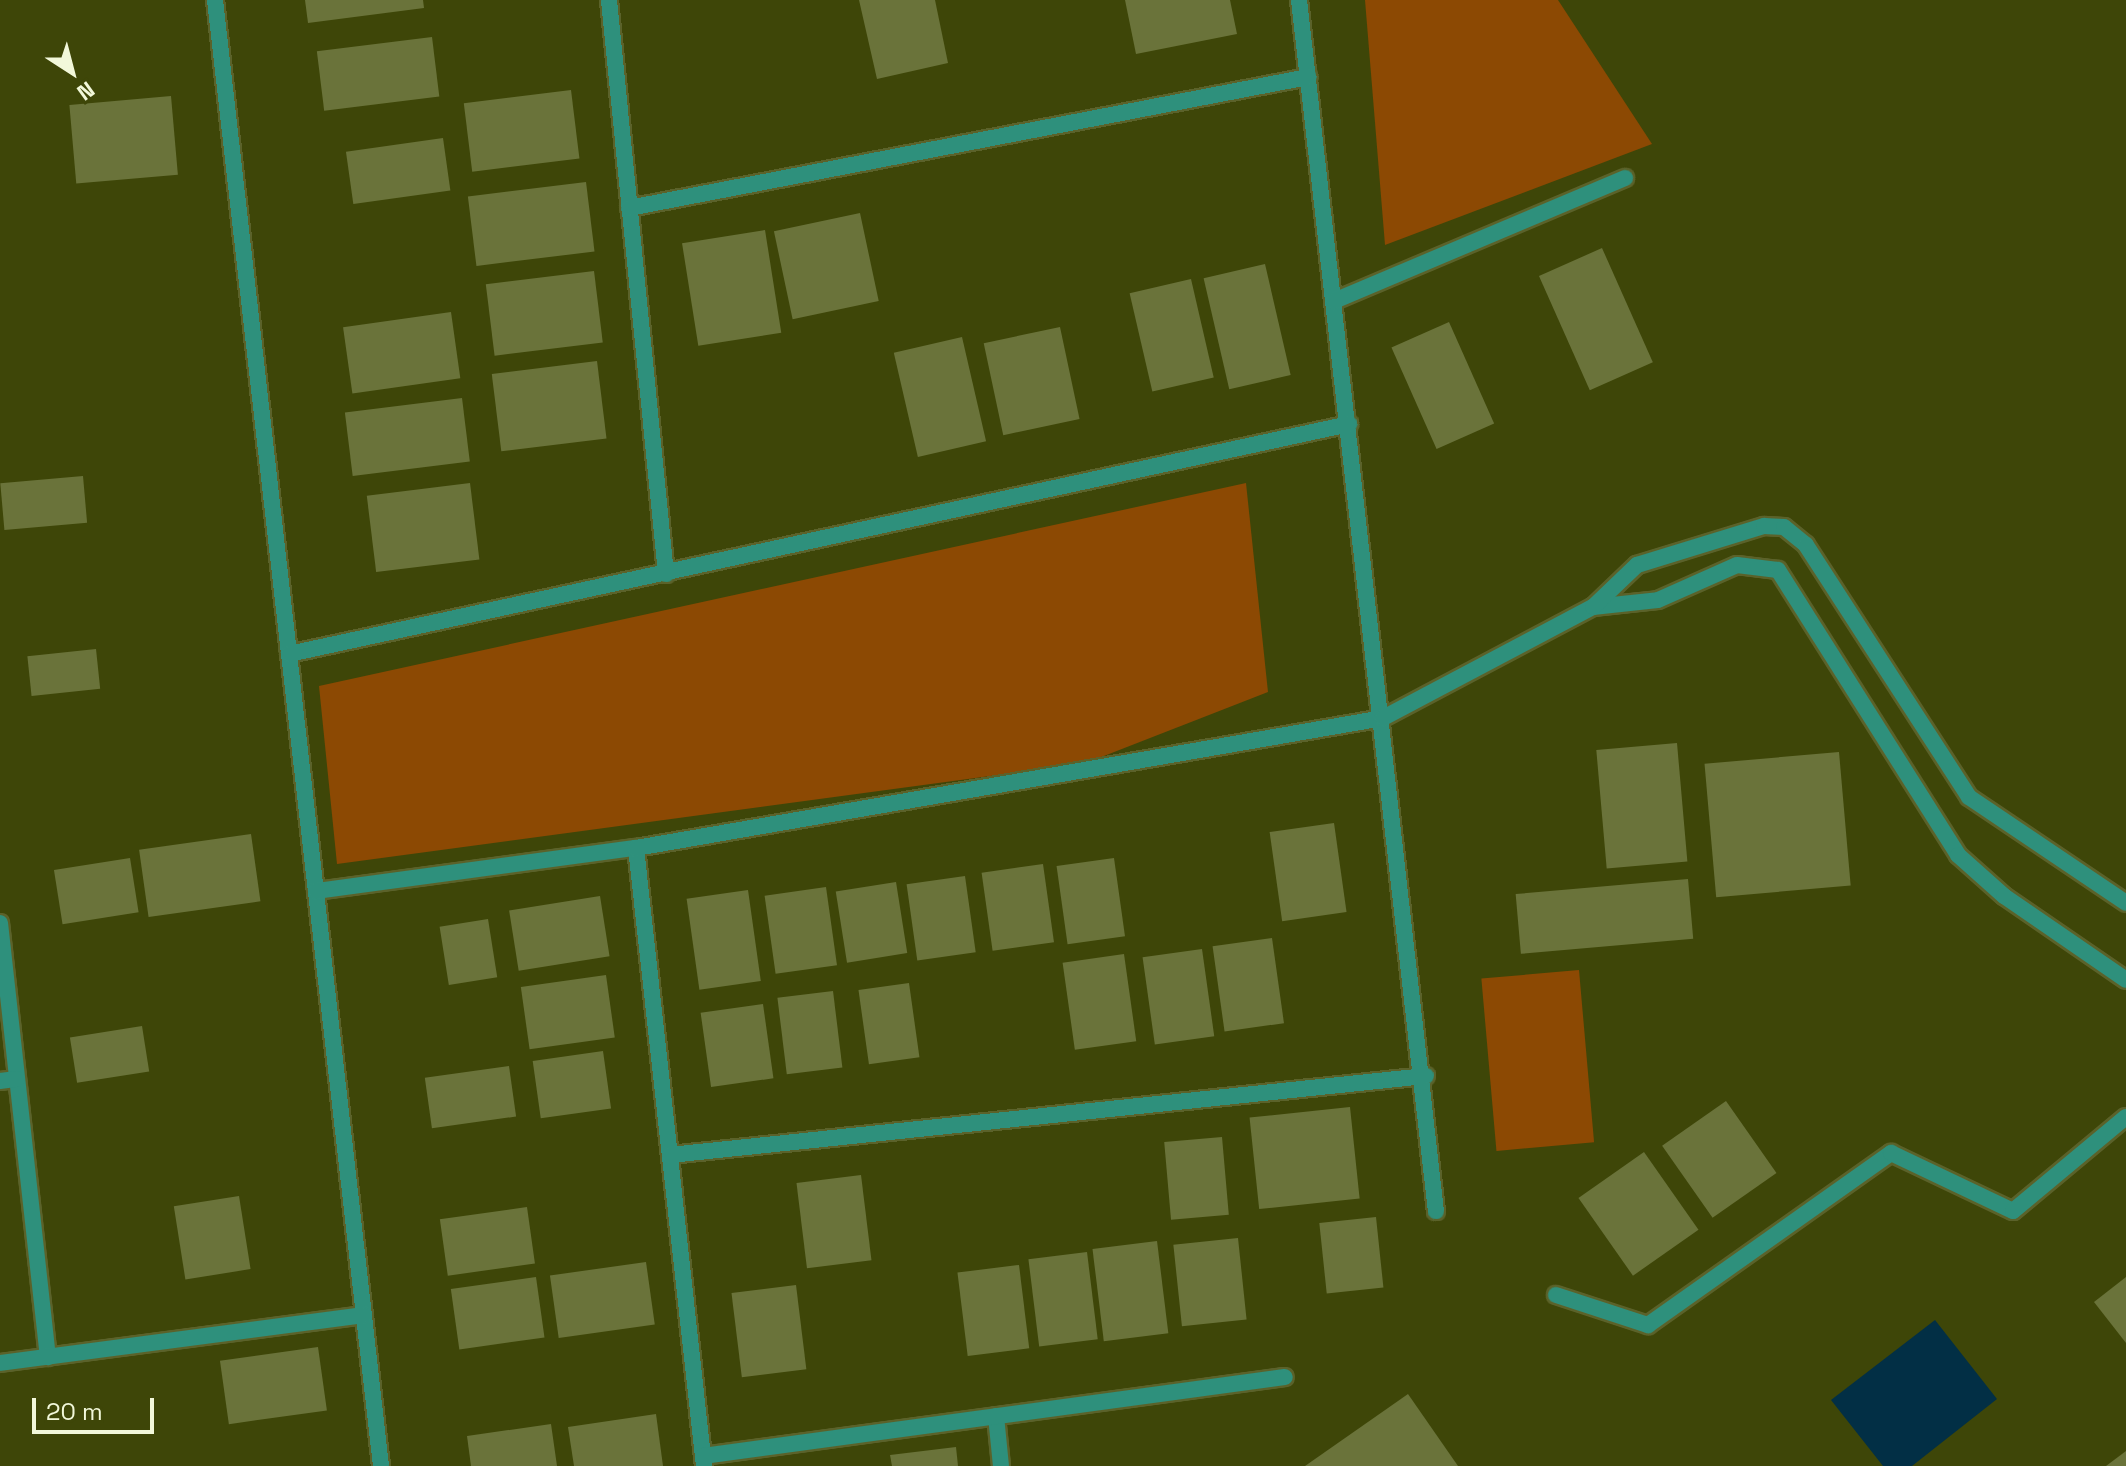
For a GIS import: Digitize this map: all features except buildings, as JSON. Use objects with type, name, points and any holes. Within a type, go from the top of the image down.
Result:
[{"type":"street","points":[[215,0],[381,1466]]},
{"type":"street","points":[[609,0],[666,574]]},
{"type":"street","points":[[1299,0],[1426,1076],[1436,1211]]},
{"type":"street","points":[[629,208],[1308,77]]},
{"type":"street","points":[[1334,301],[1625,178]]},
{"type":"street","points":[[289,654],[1349,424]]},
{"type":"street","points":[[316,891],[636,848],[1279,742],[1383,718],[1593,607],[1637,565],[1764,526],[1796,533],[1969,797],[2126,903]]},
{"type":"street","points":[[1593,607],[1658,600],[1737,565],[1778,570],[1958,855],[2004,896],[2126,980]]},
{"type":"street","points":[[636,848],[704,1461],[996,1416],[1285,1377]]},
{"type":"street","points":[[0,923],[48,1357]]},
{"type":"street","points":[[670,1155],[1426,1076]]},
{"type":"street","points":[[0,1081],[17,1079]]},
{"type":"street","points":[[1556,1295],[1648,1325],[1891,1153],[2013,1211],[2126,1117]]},
{"type":"street","points":[[0,1363],[364,1315]]},
{"type":"street","points":[[996,1416],[1001,1466]]},
{"type":"shaded area","points":[[1365,0],[1558,0],[1652,144],[1385,245]]},
{"type":"shaded area","points":[[1246,483],[1268,692],[1086,763],[337,864],[319,686]]},
{"type":"shaded area","points":[[1579,970],[1594,1142],[1496,1151],[1481,979]]},
{"type":"water","points":[[1935,1320],[1997,1399],[1912,1466],[1883,1466],[1831,1400]]}]
